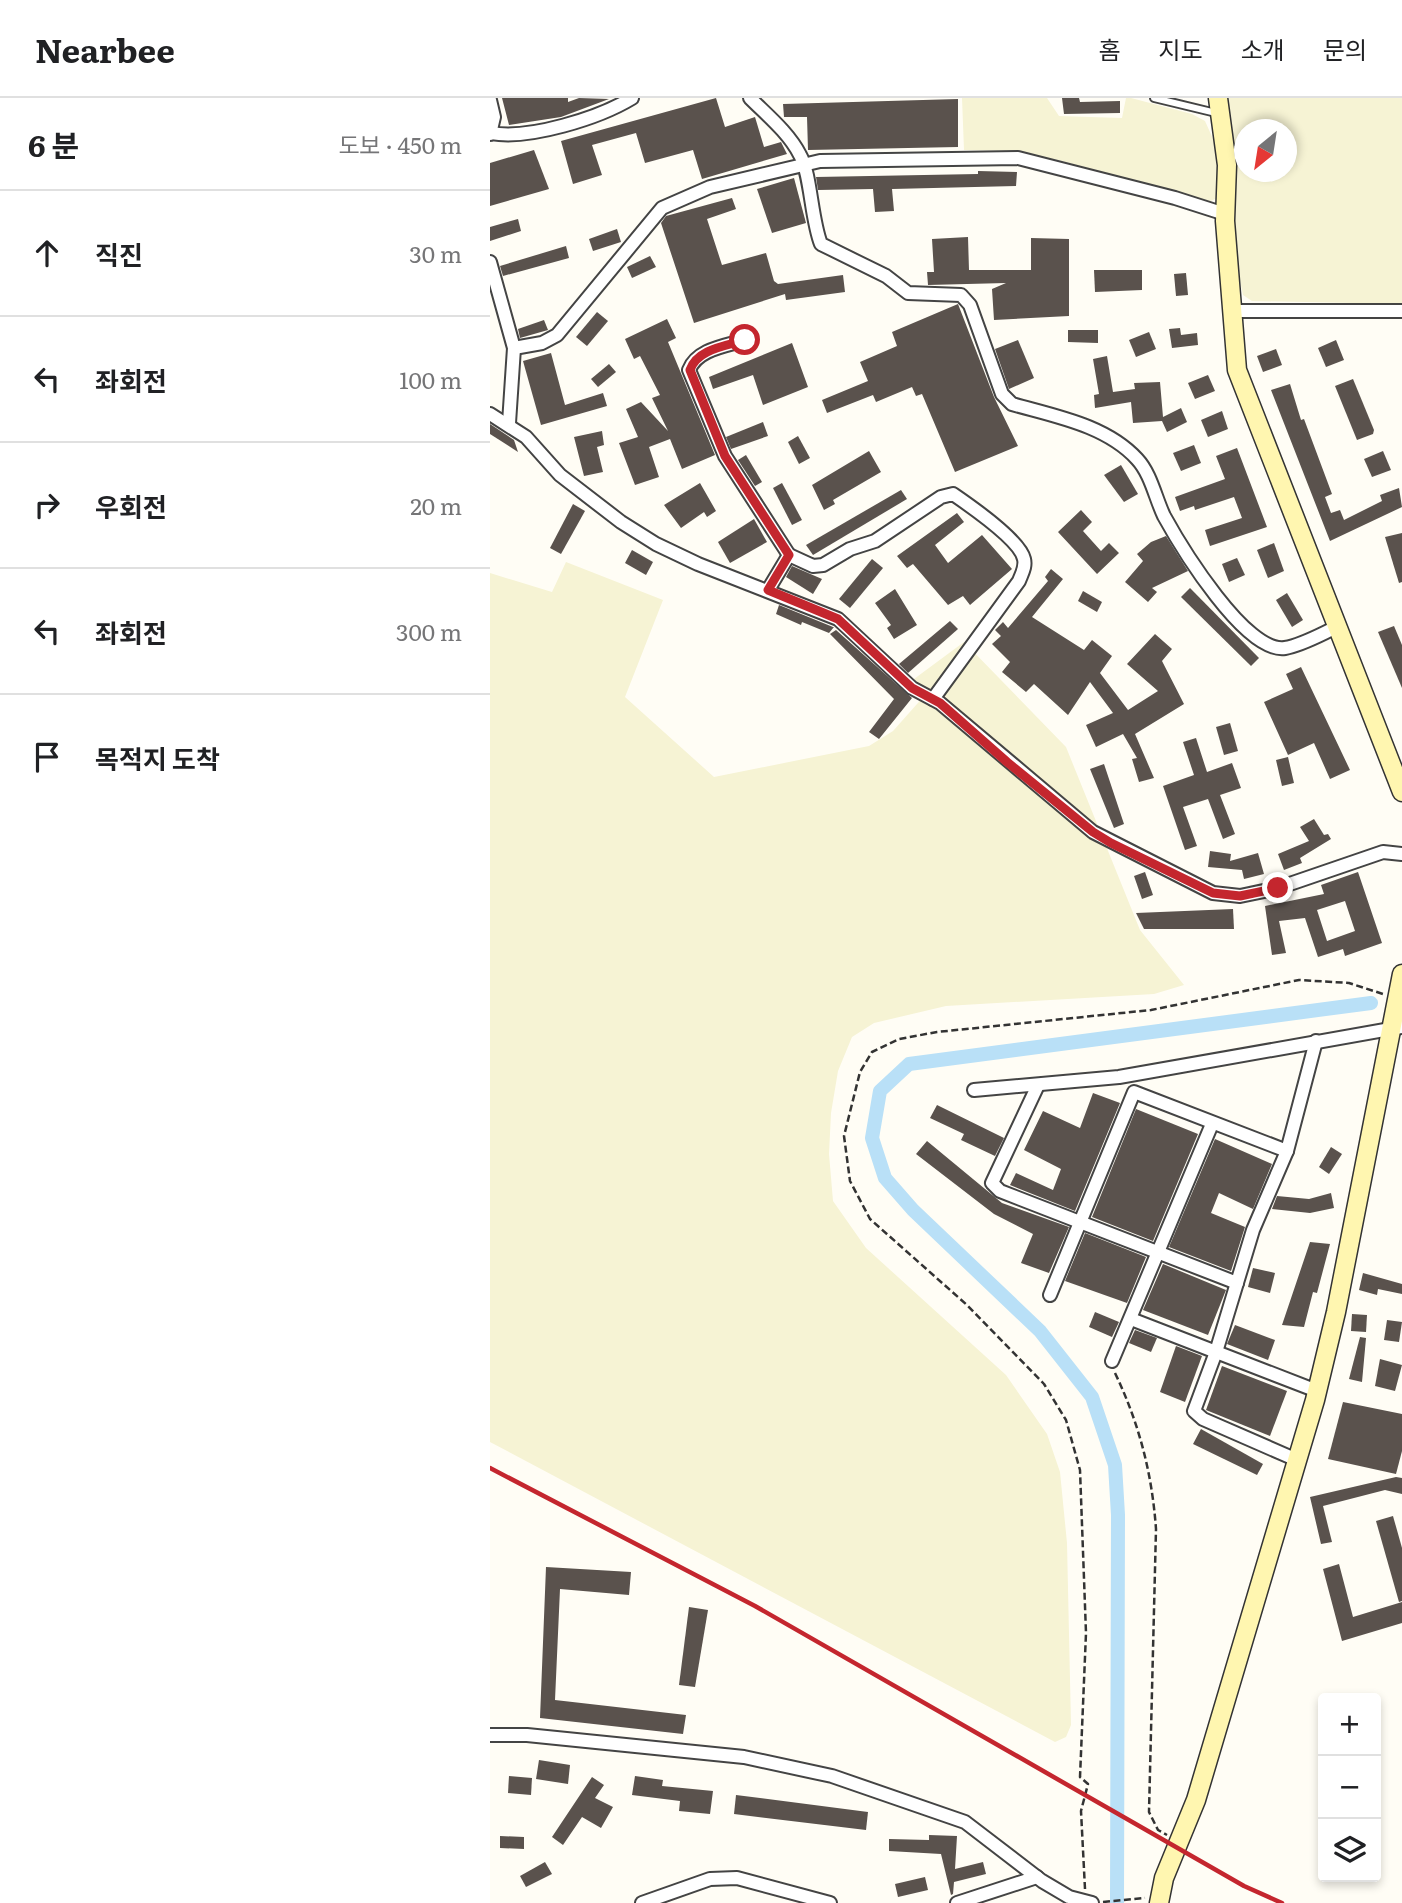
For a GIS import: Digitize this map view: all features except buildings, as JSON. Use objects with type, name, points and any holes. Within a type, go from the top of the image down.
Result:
[{"type":"main road","points":[[1218,106],[1227,166],[1225,214],[1237,370],[1402,792]]},
{"type":"main road","points":[[1159,1903],[1164,1878],[1196,1800],[1317,1391],[1396,1028],[1402,974]]},
{"type":"street","points":[[490,100],[494,117],[490,133],[506,136],[542,130],[620,106],[632,98]]},
{"type":"street","points":[[750,98],[775,123],[801,156],[814,228],[821,244],[887,276],[908,293],[961,295],[970,305],[1002,394],[1012,404],[1108,435],[1136,458],[1199,575],[1265,646],[1285,648],[1339,626]]},
{"type":"street","points":[[514,348],[542,343],[557,335],[662,208],[710,187],[803,164],[820,161],[1018,158],[1175,198],[1225,214]]},
{"type":"street","points":[[490,262],[514,348],[509,423]]},
{"type":"street","points":[[1231,311],[1402,311]]},
{"type":"street","points":[[745,340],[699,355],[693,360],[690,370],[725,456],[789,555],[813,566],[823,565],[850,549],[875,541],[941,497],[953,494],[1001,532],[1024,555],[1025,565],[1019,581],[933,699]]},
{"type":"street","points":[[490,414],[509,423],[526,437],[560,475],[621,523],[687,559],[838,619],[912,688],[933,699],[1093,832],[1213,893],[1240,896],[1278,888],[1383,852],[1402,854]]},
{"type":"street","points":[[768,590],[789,555]]},
{"type":"street","points":[[974,1090],[1119,1077],[1396,1028]]},
{"type":"street","points":[[1297,1460],[1203,1419],[1194,1411],[1216,1352],[1252,1230],[1287,1151],[1316,1041]]},
{"type":"street","points":[[1038,1085],[992,1183],[1000,1191],[1237,1283]]},
{"type":"street","points":[[1050,1294],[1134,1092],[1287,1151]]},
{"type":"street","points":[[1111,1362],[1212,1124]]},
{"type":"street","points":[[1131,1320],[1317,1391]]},
{"type":"street","points":[[490,1735],[527,1735],[732,1755],[832,1776],[965,1822],[1069,1897],[1092,1903]]},
{"type":"street","points":[[957,1903],[1038,1877]]},
{"type":"street","points":[[642,1903],[710,1879],[737,1878],[793,1897],[830,1903]]},
{"type":"lane","points":[[1154,98],[1218,106]]},
{"type":"path","points":[[1111,1362],[1145,1450],[1153,1489],[1156,1529],[1149,1812],[1158,1830],[1179,1841]]},
{"type":"path","points":[[1092,1903],[1140,1899]]},
{"type":"shaded area","points":[[962,98],[1047,98],[1059,116],[1122,118],[1126,98],[1131,98],[1192,114],[1205,121],[1218,150],[1220,197],[1208,202],[1062,161],[1015,151],[964,150]]},
{"type":"shaded area","points":[[1227,98],[1402,98],[1402,304],[1252,301],[1243,295],[1238,271]]},
{"type":"shaded area","points":[[566,562],[663,600],[625,697],[714,777],[869,746],[893,731],[925,695],[914,679],[964,642],[1066,747],[1140,930],[1184,985],[1154,994],[946,1006],[874,1023],[852,1037],[838,1071],[831,1113],[829,1154],[833,1201],[866,1248],[1006,1375],[1047,1434],[1060,1472],[1067,1543],[1071,1725],[1066,1737],[1055,1742],[490,1442],[490,573],[552,592]]},
{"type":"waterway","points":[[1117,1903],[1118,1515],[1115,1465],[1092,1397],[1040,1331],[913,1210],[885,1178],[872,1138],[880,1091],[909,1064],[1371,1003]]},
{"type":"railway","points":[[490,1468],[755,1606],[1244,1886],[1282,1903]]},
{"type":"route","points":[[745,340],[699,355],[693,360],[690,370],[725,456],[789,555],[768,590],[838,619],[912,688],[940,703],[1007,762],[1093,832],[1111,843],[1213,893],[1240,896],[1278,888]]}]
